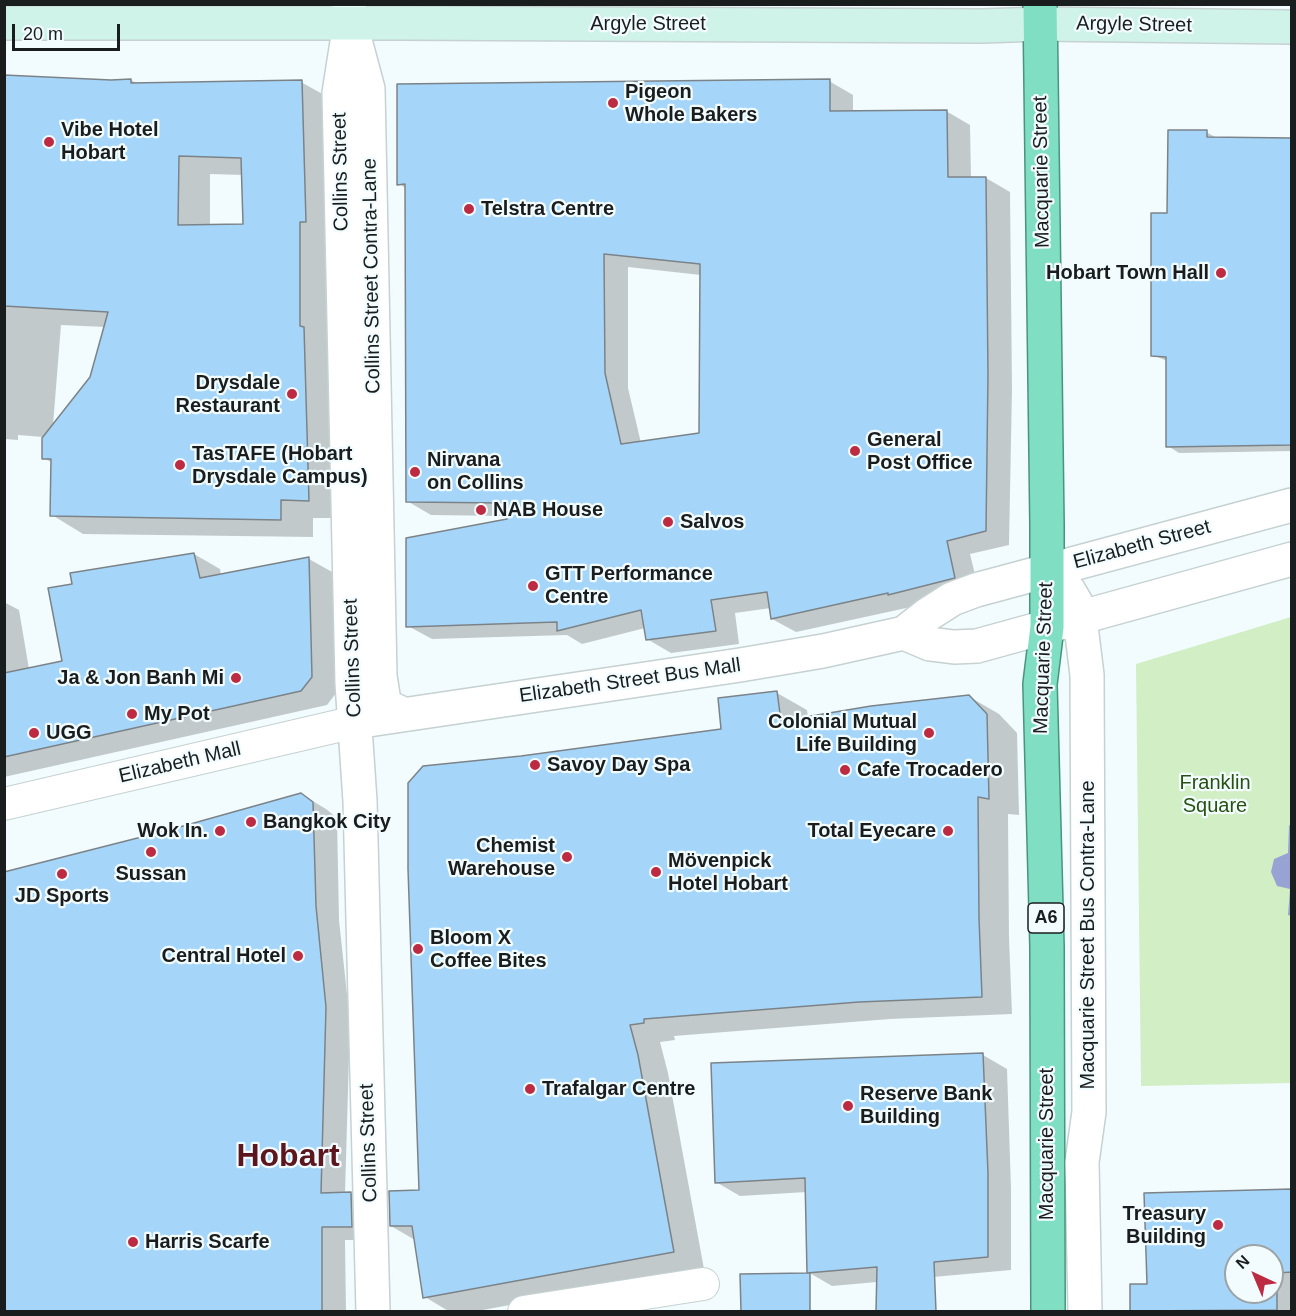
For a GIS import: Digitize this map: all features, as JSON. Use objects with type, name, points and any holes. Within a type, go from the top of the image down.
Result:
[{"type":"highway","name":"Macquarie Street","points":[[1040,14],[1047,570],[1047,627],[1040,684],[1040,705],[1047,947],[1048,1311]]},
{"type":"main road","name":"Argyle Street","points":[[4,23],[349,14],[970,26],[1040,14],[1292,27]]},
{"type":"street","name":"Collins Street Contra-Lane","points":[[349,14],[368,89],[382,694],[388,707],[403,714]]},
{"type":"street","name":"Collins Street","points":[[349,14],[339,93],[352,672],[360,801],[374,1311]]},
{"type":"street","name":"Elizabeth Street","points":[[904,633],[952,599],[990,585],[1292,505]]},
{"type":"street","points":[[904,633],[930,644],[954,647],[977,646],[1292,559]]},
{"type":"street","name":"Macquarie Street Bus Contra-Lane","points":[[1047,570],[1059,579],[1076,603],[1080,618],[1087,687],[1089,1112],[1082,1162],[1085,1311]]},
{"type":"street","name":"Elizabeth Street Bus Mall","points":[[355,722],[740,665],[823,651],[904,633]]},
{"type":"street","name":"Elizabeth Mall","points":[[4,804],[355,722]]},
{"type":"street","points":[[524,1311],[703,1284]]},
{"type":"green space","name":"Franklin Square","points":[[1291,617],[1291,1083],[1141,1086],[1136,664]]},
{"type":"water","points":[[1289,825],[1292,826],[1291,916],[1288,915],[1290,889],[1277,886],[1271,872],[1274,859],[1288,853]]},
{"type":"building","points":[[4,75],[131,79],[131,83],[302,80],[306,222],[300,222],[300,326],[304,327],[309,501],[281,500],[281,520],[50,516],[51,459],[42,459],[42,438],[90,377],[108,312],[4,306]],"holes":[[[179,156],[241,158],[243,224],[178,225]]]},
{"type":"building","points":[[830,79],[830,111],[947,110],[948,177],[986,177],[988,375],[986,531],[947,541],[955,578],[888,595],[888,593],[771,619],[767,592],[711,600],[716,631],[646,640],[641,610],[557,631],[557,622],[406,627],[406,538],[507,519],[505,503],[406,502],[405,184],[397,185],[397,84]],"holes":[[[604,254],[700,264],[699,433],[621,444],[605,373]]]},
{"type":"building","name":"Hobart Town Hall","points":[[1168,130],[1207,130],[1207,137],[1292,138],[1292,445],[1166,447],[1166,357],[1151,356],[1151,213],[1167,213]]},
{"type":"building","points":[[194,553],[200,578],[309,557],[312,677],[301,691],[4,757],[4,673],[62,661],[48,588],[72,584],[70,573]]},
{"type":"building","points":[[777,691],[781,721],[871,706],[969,695],[987,714],[989,799],[978,797],[982,997],[859,1002],[644,1019],[644,1023],[630,1025],[638,1055],[674,1252],[423,1298],[412,1226],[390,1226],[389,1191],[419,1190],[408,869],[408,783],[423,766],[521,756],[721,729],[718,698]]},
{"type":"building","points":[[301,793],[313,802],[316,906],[326,1007],[321,1193],[351,1192],[352,1227],[322,1227],[322,1311],[4,1311],[4,872],[169,830]]},
{"type":"building","name":"Reserve Bank Building","points":[[983,1053],[988,1173],[988,1257],[934,1262],[936,1311],[876,1311],[877,1267],[807,1273],[805,1178],[715,1183],[711,1063]]},
{"type":"building","name":"Treasury Building","points":[[1292,1189],[1292,1272],[1284,1273],[1284,1244],[1224,1244],[1224,1304],[1277,1304],[1277,1310],[1130,1311],[1130,1284],[1147,1284],[1144,1193]]},
{"type":"building","points":[[810,1273],[810,1311],[741,1311],[740,1274]]},
{"type":"place","name":"Pigeon Whole Bakers","points":[[613,103]]},
{"type":"place","name":"Vibe Hotel Hobart","points":[[49,142]]},
{"type":"place","name":"Telstra Centre","points":[[469,209]]},
{"type":"place","name":"Hobart Town Hall","points":[[1221,273]]},
{"type":"place","name":"Drysdale Restaurant","points":[[292,394]]},
{"type":"place","name":"General Post Office","points":[[855,451]]},
{"type":"place","name":"TasTAFE (Hobart Drysdale Campus)","points":[[180,465]]},
{"type":"place","name":"Nirvana on Collins","points":[[415,472]]},
{"type":"place","name":"NAB House","points":[[481,510]]},
{"type":"place","name":"Salvos","points":[[668,522]]},
{"type":"place","name":"GTT Performance Centre","points":[[533,586]]},
{"type":"place","name":"Ja & Jon Banh Mi","points":[[236,678]]},
{"type":"place","name":"My Pot","points":[[132,714]]},
{"type":"place","name":"UGG","points":[[34,733]]},
{"type":"place","name":"Colonial Mutual Life Building","points":[[929,733]]},
{"type":"place","name":"Savoy Day Spa","points":[[535,765]]},
{"type":"place","name":"Cafe Trocadero","points":[[845,770]]},
{"type":"place","name":"Bangkok City","points":[[251,822]]},
{"type":"place","name":"Wok In.","points":[[220,831]]},
{"type":"place","name":"Total Eyecare","points":[[948,831]]},
{"type":"place","name":"Sussan","points":[[151,852]]},
{"type":"place","name":"Chemist Warehouse","points":[[567,857]]},
{"type":"place","name":"Mövenpick Hotel Hobart","points":[[656,872]]},
{"type":"place","name":"JD Sports","points":[[62,874]]},
{"type":"place","name":"Bloom X Coffee Bites","points":[[418,949]]},
{"type":"place","name":"Central Hotel","points":[[298,956]]},
{"type":"place","name":"Trafalgar Centre","points":[[530,1089]]},
{"type":"place","name":"Reserve Bank Building","points":[[848,1106]]},
{"type":"place","name":"Treasury Building","points":[[1218,1225]]},
{"type":"place","name":"Harris Scarfe","points":[[133,1242]]},
{"type":"district","name":"Hobart","points":[[288,1157]]}]
